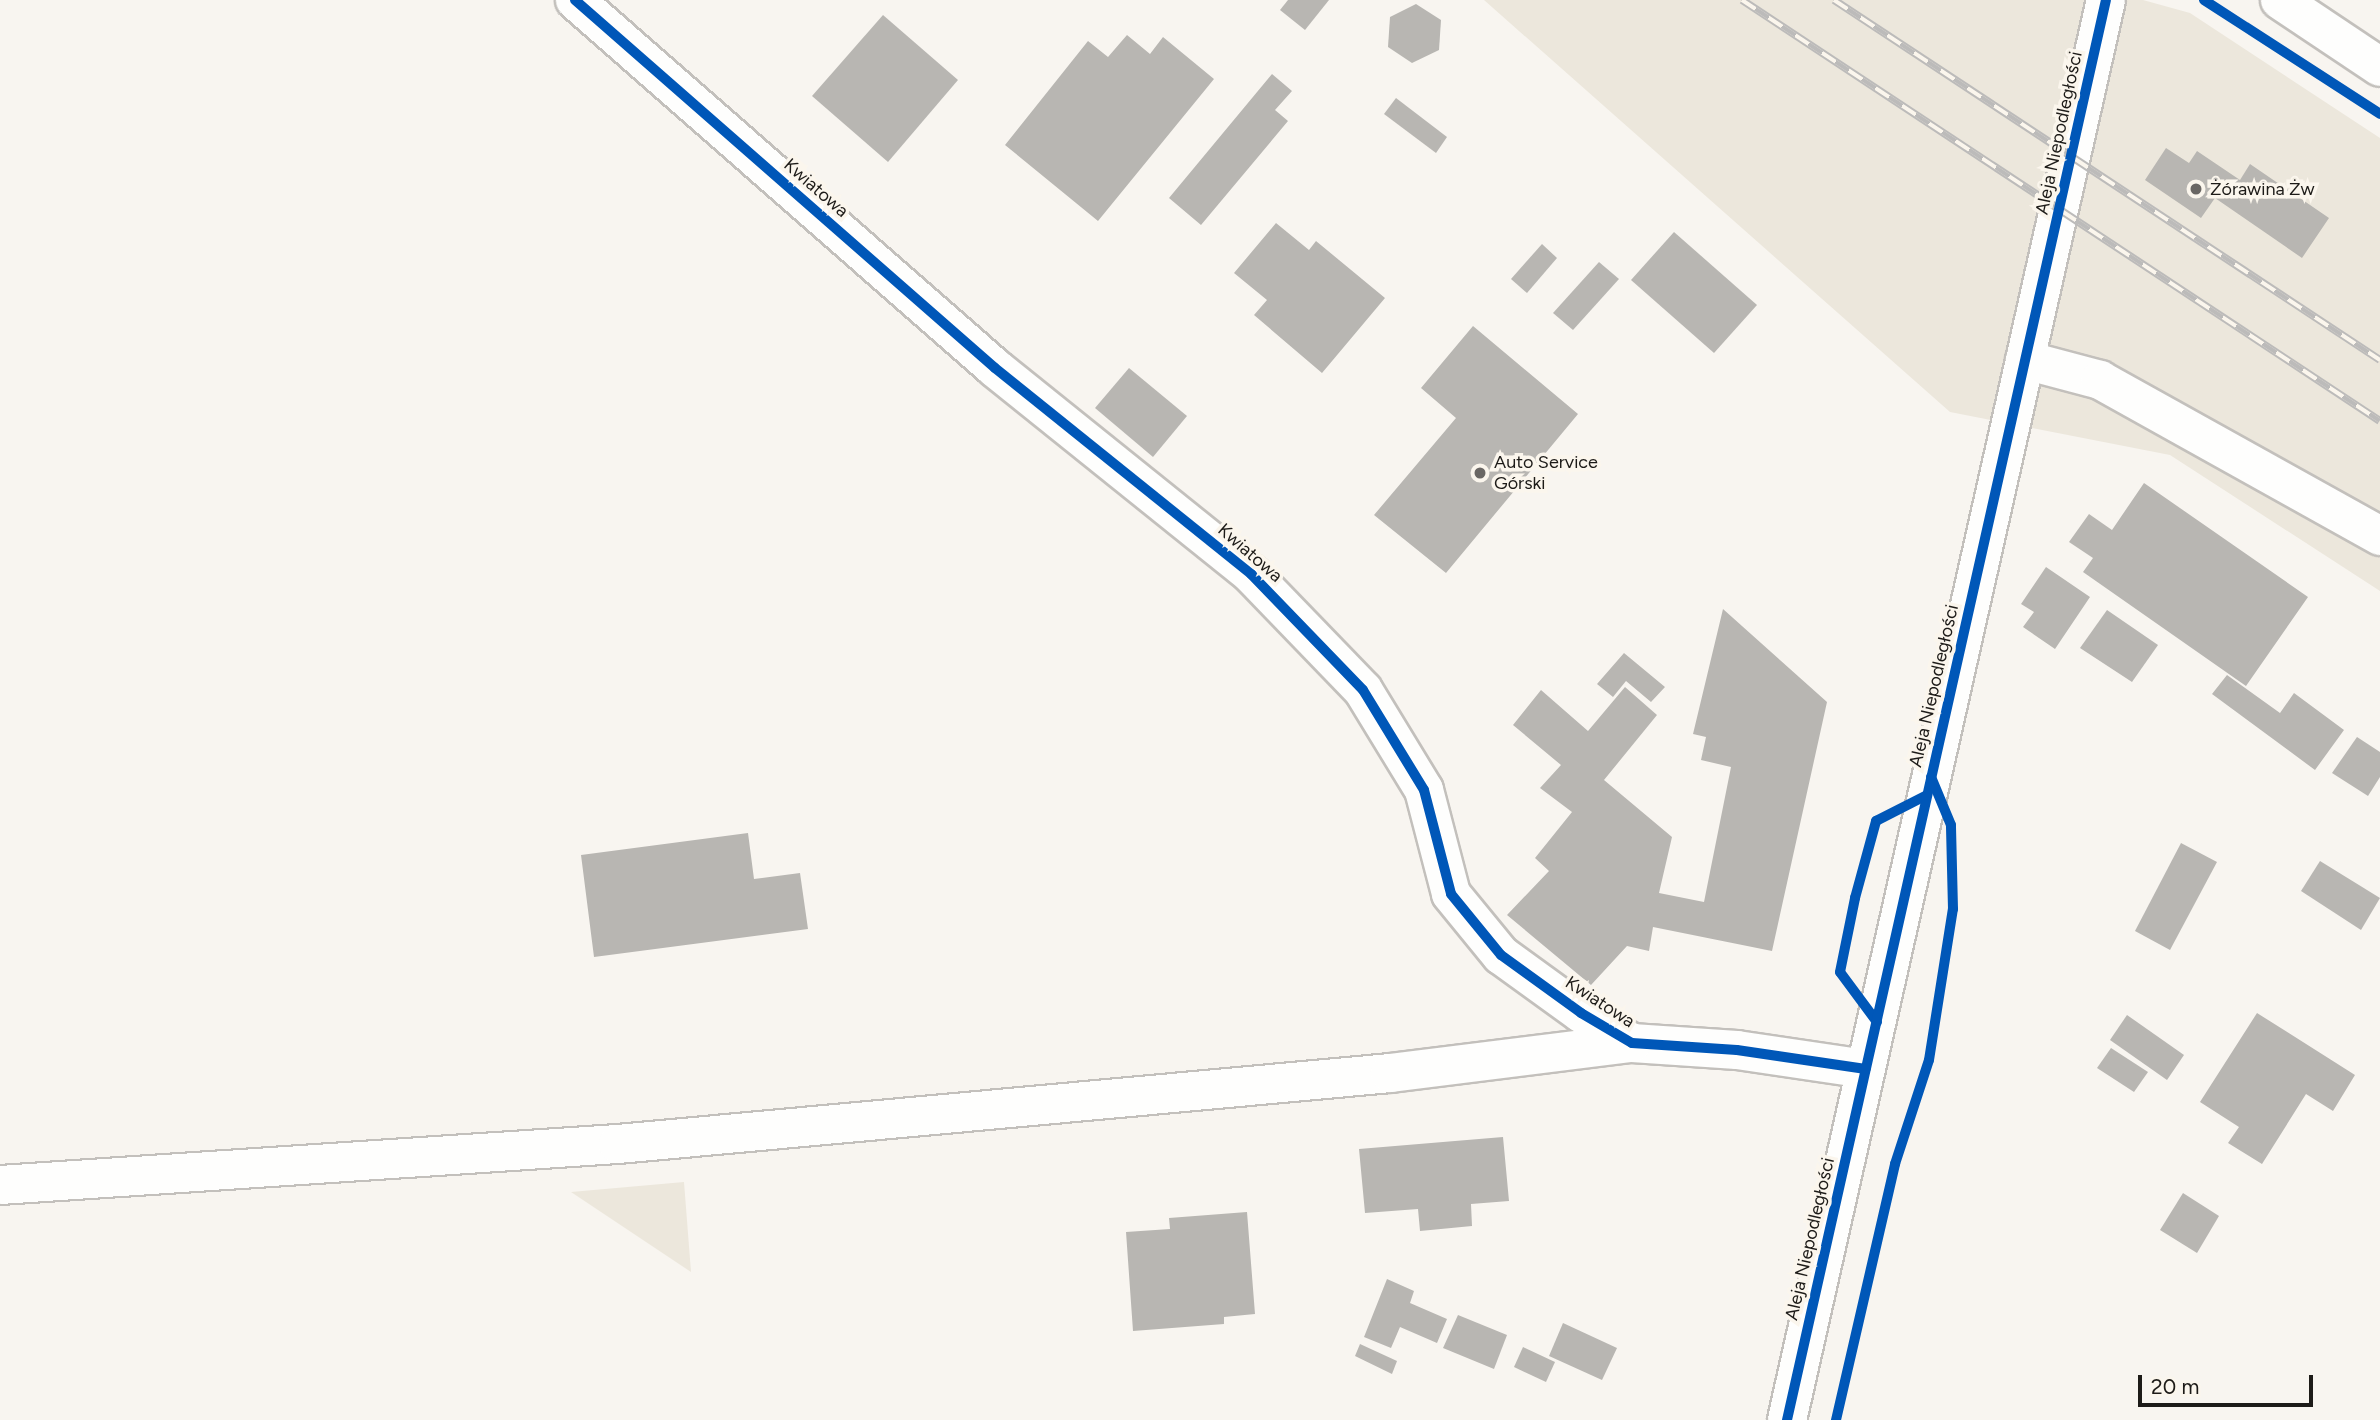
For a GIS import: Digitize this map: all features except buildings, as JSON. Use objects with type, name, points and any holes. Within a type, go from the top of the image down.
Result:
[{"type":"street","name":"Kwiatowa","points":[[575,0],[995,369],[1251,574],[1363,690],[1424,790],[1451,894],[1501,955],[1581,1013],[1632,1043],[1737,1050],[1866,1069]]},
{"type":"street","name":"Aleja Niepodległości","points":[[1787,1420],[2106,0]]},
{"type":"street","points":[[2280,0],[2380,67]]},
{"type":"street","points":[[2025,360],[2100,380],[2380,536]]},
{"type":"street","points":[[0,1185],[618,1144],[1390,1073],[1632,1043]]},
{"type":"shaded area","points":[[1484,0],[2143,0],[2190,13],[2380,138],[2380,591],[2170,455],[1950,412]]},
{"type":"shaded area","points":[[684,1182],[691,1272],[571,1192]]},
{"type":"railway","points":[[1742,0],[2380,421]]},
{"type":"railway","points":[[1834,0],[2380,360]]},
{"type":"cycle path","points":[[575,0],[995,368],[1251,574],[1363,690],[1424,790],[1451,894],[1501,955],[1581,1013],[1632,1043],[1737,1050],[1866,1069]]},
{"type":"cycle path","points":[[1787,1420],[2106,0]]},
{"type":"cycle path","points":[[2204,0],[2380,114]]},
{"type":"cycle path","points":[[1836,1420],[1895,1164],[1929,1060],[1953,909],[1951,825],[1931,777]]},
{"type":"cycle path","points":[[1877,1022],[1840,972],[1855,898],[1876,821],[1927,795]]},
{"type":"place","name":"Żórawina Żw","points":[[2196,189]]},
{"type":"place","name":"Auto Service Górski","points":[[1480,473]]}]
